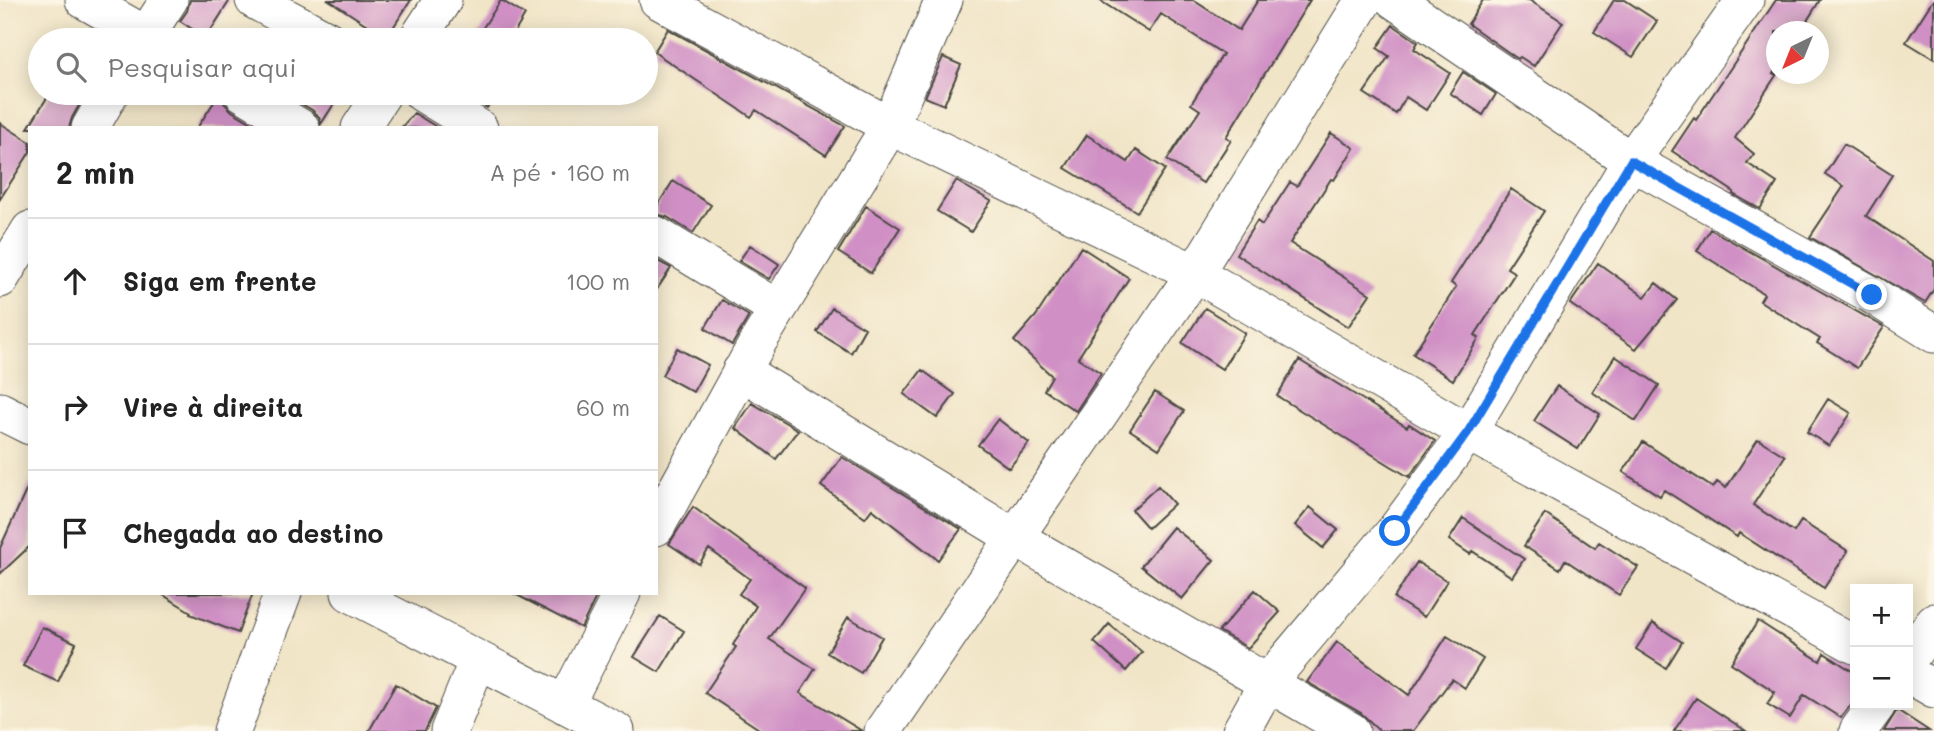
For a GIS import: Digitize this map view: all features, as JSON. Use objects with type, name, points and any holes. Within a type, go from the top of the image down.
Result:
[{"type":"street","points":[[84,0],[131,28]]},
{"type":"street","points":[[154,28],[169,0]]},
{"type":"street","points":[[254,0],[306,28]]},
{"type":"street","points":[[425,28],[443,0]]},
{"type":"street","points":[[658,0],[890,126],[1195,273],[1468,432],[1850,642]]},
{"type":"street","points":[[658,523],[741,371],[890,126],[944,0]]},
{"type":"street","points":[[883,731],[1195,273],[1364,0]]},
{"type":"street","points":[[1394,0],[1631,161],[1872,295],[1934,334]]},
{"type":"street","points":[[1241,731],[1268,682],[1395,531],[1468,432],[1631,161],[1745,0]]},
{"type":"street","points":[[91,126],[103,105]]},
{"type":"street","points":[[263,105],[298,126]]},
{"type":"street","points":[[361,126],[375,105]]},
{"type":"street","points":[[442,105],[476,126]]},
{"type":"street","points":[[0,279],[28,233]]},
{"type":"street","points":[[658,236],[778,309]]},
{"type":"street","points":[[741,371],[1014,537],[1351,731]]},
{"type":"street","points":[[0,411],[28,425]]},
{"type":"street","points":[[232,731],[282,595]]},
{"type":"street","points":[[354,595],[616,731]]},
{"type":"street","points":[[565,705],[621,595]]},
{"type":"street","points":[[1913,653],[1934,622]]},
{"type":"street","points":[[449,731],[478,660]]},
{"type":"street","points":[[1913,677],[1934,689]]},
{"type":"street","points":[[1858,731],[1873,710]]},
{"type":"building","points":[[190,0],[230,0],[212,28],[191,28],[180,21]]},
{"type":"building","points":[[329,0],[411,0],[393,28],[365,28],[367,25]]},
{"type":"building","points":[[501,0],[525,15],[517,28],[483,28]]},
{"type":"building","points":[[1099,0],[1193,0],[1239,30],[1258,0],[1310,0],[1226,137],[1231,140],[1203,183],[1167,160],[1200,110],[1191,104],[1223,54],[1161,14],[1149,32]]},
{"type":"building","points":[[1483,0],[1529,0],[1563,22],[1534,66],[1520,57],[1518,59],[1468,24]]},
{"type":"building","points":[[1614,0],[1625,0],[1657,21],[1633,57],[1594,32]]},
{"type":"building","points":[[1776,0],[1820,0],[1807,21],[1766,21],[1766,84],[1770,84],[1735,138],[1754,154],[1747,163],[1777,183],[1760,209],[1733,194],[1734,192],[1672,151],[1694,118],[1696,120]]},
{"type":"building","points":[[1934,0],[1934,59],[1906,42]]},
{"type":"building","points":[[1393,25],[1418,42],[1414,49],[1450,73],[1426,110],[1406,97],[1396,114],[1364,93],[1389,56],[1377,48]]},
{"type":"building","points":[[668,29],[845,126],[826,155],[756,110],[751,117],[658,55],[658,45]]},
{"type":"building","points":[[943,57],[961,65],[944,105],[925,97]]},
{"type":"building","points":[[1463,72],[1496,94],[1483,115],[1450,93]]},
{"type":"building","points":[[42,105],[79,105],[70,126],[29,126]]},
{"type":"building","points":[[212,105],[226,105],[257,126],[198,126]]},
{"type":"building","points":[[303,105],[333,105],[321,124],[319,117]]},
{"type":"building","points":[[414,113],[435,126],[403,126]]},
{"type":"building","points":[[0,123],[28,141],[28,155],[0,199]]},
{"type":"building","points":[[1331,133],[1354,148],[1290,243],[1370,294],[1348,327],[1236,254],[1257,221],[1262,225],[1290,182],[1297,186]]},
{"type":"building","points":[[1087,135],[1128,162],[1136,150],[1165,169],[1137,212],[1065,168]]},
{"type":"building","points":[[1844,144],[1892,175],[1866,216],[1934,261],[1934,289],[1925,303],[1810,237],[1844,186],[1825,174]]},
{"type":"building","points":[[673,181],[711,205],[693,233],[658,215],[658,205]]},
{"type":"building","points":[[956,181],[991,201],[971,232],[937,211]]},
{"type":"building","points":[[1511,189],[1544,211],[1507,268],[1515,273],[1475,335],[1479,338],[1453,380],[1413,354],[1456,287],[1451,283]]},
{"type":"building","points":[[866,206],[900,228],[871,273],[838,252]]},
{"type":"building","points":[[1710,229],[1884,327],[1857,368],[1817,343],[1820,339],[1760,301],[1764,294],[1697,251]]},
{"type":"building","points":[[750,245],[779,264],[769,279],[739,261]]},
{"type":"building","points":[[1081,247],[1129,278],[1078,358],[1101,373],[1076,411],[1044,390],[1052,376],[1014,341],[1036,316]]},
{"type":"building","points":[[658,261],[671,268],[658,288]]},
{"type":"building","points":[[1598,263],[1645,297],[1656,283],[1677,300],[1636,349],[1570,304]]},
{"type":"building","points":[[722,300],[749,316],[732,345],[705,328]]},
{"type":"building","points":[[832,308],[865,328],[851,353],[817,332]]},
{"type":"building","points":[[1205,308],[1245,333],[1222,369],[1182,343]]},
{"type":"building","points":[[677,348],[708,365],[693,392],[662,375]]},
{"type":"building","points":[[1615,356],[1659,385],[1636,421],[1592,392]]},
{"type":"building","points":[[1299,360],[1407,427],[1409,424],[1435,441],[1409,477],[1277,396]]},
{"type":"building","points":[[922,370],[955,394],[937,418],[904,394]]},
{"type":"building","points":[[1557,386],[1600,414],[1578,449],[1534,421]]},
{"type":"building","points":[[1155,392],[1184,411],[1159,449],[1130,430]]},
{"type":"building","points":[[1828,399],[1851,413],[1829,446],[1807,432]]},
{"type":"building","points":[[752,403],[798,430],[776,459],[735,428]]},
{"type":"building","points":[[998,419],[1029,443],[1009,468],[978,445]]},
{"type":"building","points":[[1758,439],[1785,456],[1753,505],[1794,532],[1801,521],[1848,551],[1824,588],[1739,533],[1737,537],[1664,490],[1660,496],[1623,472],[1643,442],[1713,488],[1717,482],[1726,488]]},
{"type":"building","points":[[842,457],[961,529],[938,560],[872,509],[865,518],[821,486]]},
{"type":"building","points":[[28,486],[28,548],[0,574],[0,548]]},
{"type":"building","points":[[1158,486],[1174,504],[1148,528],[1132,510]]},
{"type":"building","points":[[693,507],[805,588],[769,639],[815,669],[800,693],[862,731],[762,731],[705,693],[736,647],[733,645],[756,606],[739,594],[750,579],[709,549],[699,564],[669,544]]},
{"type":"building","points":[[1310,507],[1338,530],[1323,548],[1295,525]]},
{"type":"building","points":[[1545,514],[1595,548],[1599,542],[1638,567],[1619,595],[1565,560],[1560,569],[1524,546]]},
{"type":"building","points":[[1463,518],[1524,559],[1512,577],[1472,551],[1470,554],[1449,540]]},
{"type":"building","points":[[1173,527],[1214,560],[1182,599],[1141,566]]},
{"type":"building","points":[[1417,562],[1447,581],[1424,617],[1394,598]]},
{"type":"building","points":[[1255,590],[1280,612],[1248,648],[1219,631]]},
{"type":"building","points":[[163,595],[252,595],[238,633],[190,614],[191,612]]},
{"type":"building","points":[[517,595],[597,595],[581,628]]},
{"type":"building","points":[[660,616],[684,631],[659,672],[634,657]]},
{"type":"building","points":[[848,617],[882,637],[861,673],[827,653]]},
{"type":"building","points":[[1758,621],[1820,661],[1824,653],[1850,670],[1850,706],[1841,718],[1804,695],[1790,718],[1767,704],[1775,692],[1731,663]]},
{"type":"building","points":[[1653,623],[1682,642],[1666,668],[1636,649]]},
{"type":"building","points":[[1109,624],[1142,652],[1126,671],[1094,642]]},
{"type":"building","points":[[42,627],[76,643],[58,682],[23,666]]},
{"type":"building","points":[[1447,636],[1483,659],[1465,688],[1452,679],[1413,731],[1380,731],[1361,713],[1307,682],[1337,642],[1409,695]]},
{"type":"building","points":[[396,684],[436,708],[425,731],[369,731]]},
{"type":"building","points":[[1696,698],[1746,731],[1674,731]]},
{"type":"building","points":[[1897,710],[1929,731],[1884,731]]},
{"type":"route","points":[[1395,531],[1468,432],[1631,161],[1872,295]]}]
